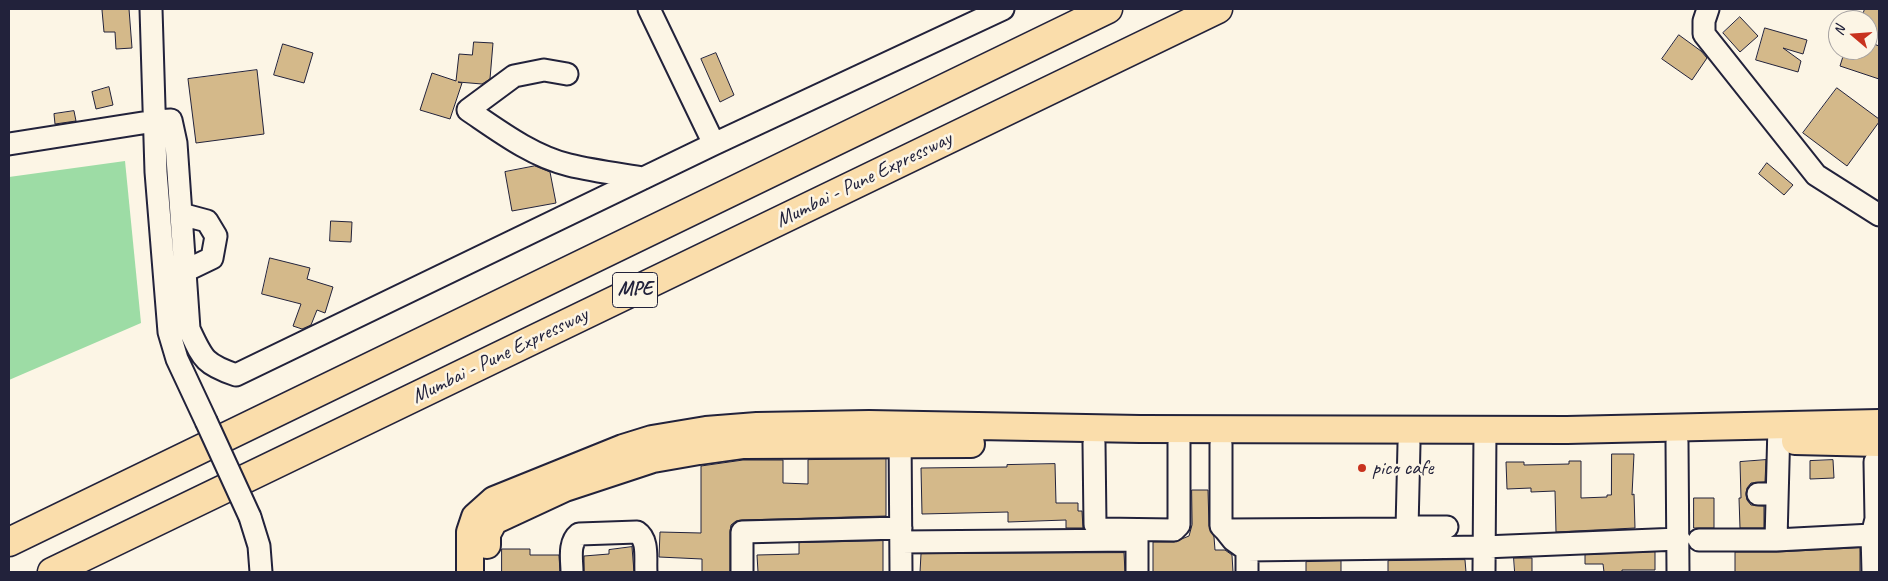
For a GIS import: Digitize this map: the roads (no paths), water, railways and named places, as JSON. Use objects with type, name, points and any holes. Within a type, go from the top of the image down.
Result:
[{"type":"highway","name":"MPE","points":[[9,542],[1108,9]]},
{"type":"highway","name":"Mumbai - Pune Expressway","points":[[52,572],[1218,9]]},
{"type":"main road","points":[[487,572],[486,534],[494,521],[566,488],[653,459],[699,450],[742,445],[900,434],[1150,429],[1677,442],[1879,423]]},
{"type":"main road","points":[[470,572],[470,532],[472,524],[475,516],[494,500],[623,448],[652,439],[706,430],[757,426],[1094,443],[1409,444],[1567,430],[1779,433],[1879,443]]},
{"type":"street","points":[[151,9],[156,172],[169,332],[177,359],[250,517],[259,546],[261,572]]},
{"type":"street","points":[[649,9],[714,144]]},
{"type":"street","points":[[9,144],[171,120],[176,144],[189,329],[201,356],[216,368],[236,375],[714,144],[1003,9]]},
{"type":"street","points":[[1708,9],[1704,21],[1704,34],[1816,175],[1879,215]]},
{"type":"street","points":[[567,74],[544,70],[514,76],[468,110],[508,137],[535,152],[568,165],[644,178]]},
{"type":"street","points":[[181,214],[207,221],[216,236],[212,258],[185,271]]},
{"type":"street","points":[[1776,540],[1767,494],[1779,433]]},
{"type":"street","points":[[900,434],[901,572]]},
{"type":"street","points":[[1484,572],[1485,437]]},
{"type":"street","points":[[1677,442],[1689,540],[1678,572]]},
{"type":"street","points":[[1094,443],[1095,524],[1101,528],[1174,530],[1179,525],[1179,443]]},
{"type":"street","points":[[1221,444],[1221,526],[1233,540],[1247,550],[1408,539]]},
{"type":"street","points":[[1408,539],[1409,444]]},
{"type":"street","points":[[1873,572],[1875,462],[1879,460]]},
{"type":"street","points":[[1225,530],[1408,539],[1484,547],[1689,540],[1776,540],[1875,523]]},
{"type":"street","points":[[1408,539],[1414,527],[1447,526]]},
{"type":"street","points":[[572,572],[572,545],[574,538],[579,534],[637,532],[642,535],[645,541],[646,572]]},
{"type":"street","points":[[742,572],[742,532],[1137,540],[1137,572]]},
{"type":"street","points":[[1247,550],[1247,572]]},
{"type":"place","name":"pico cafe","points":[[1362,468]]}]
